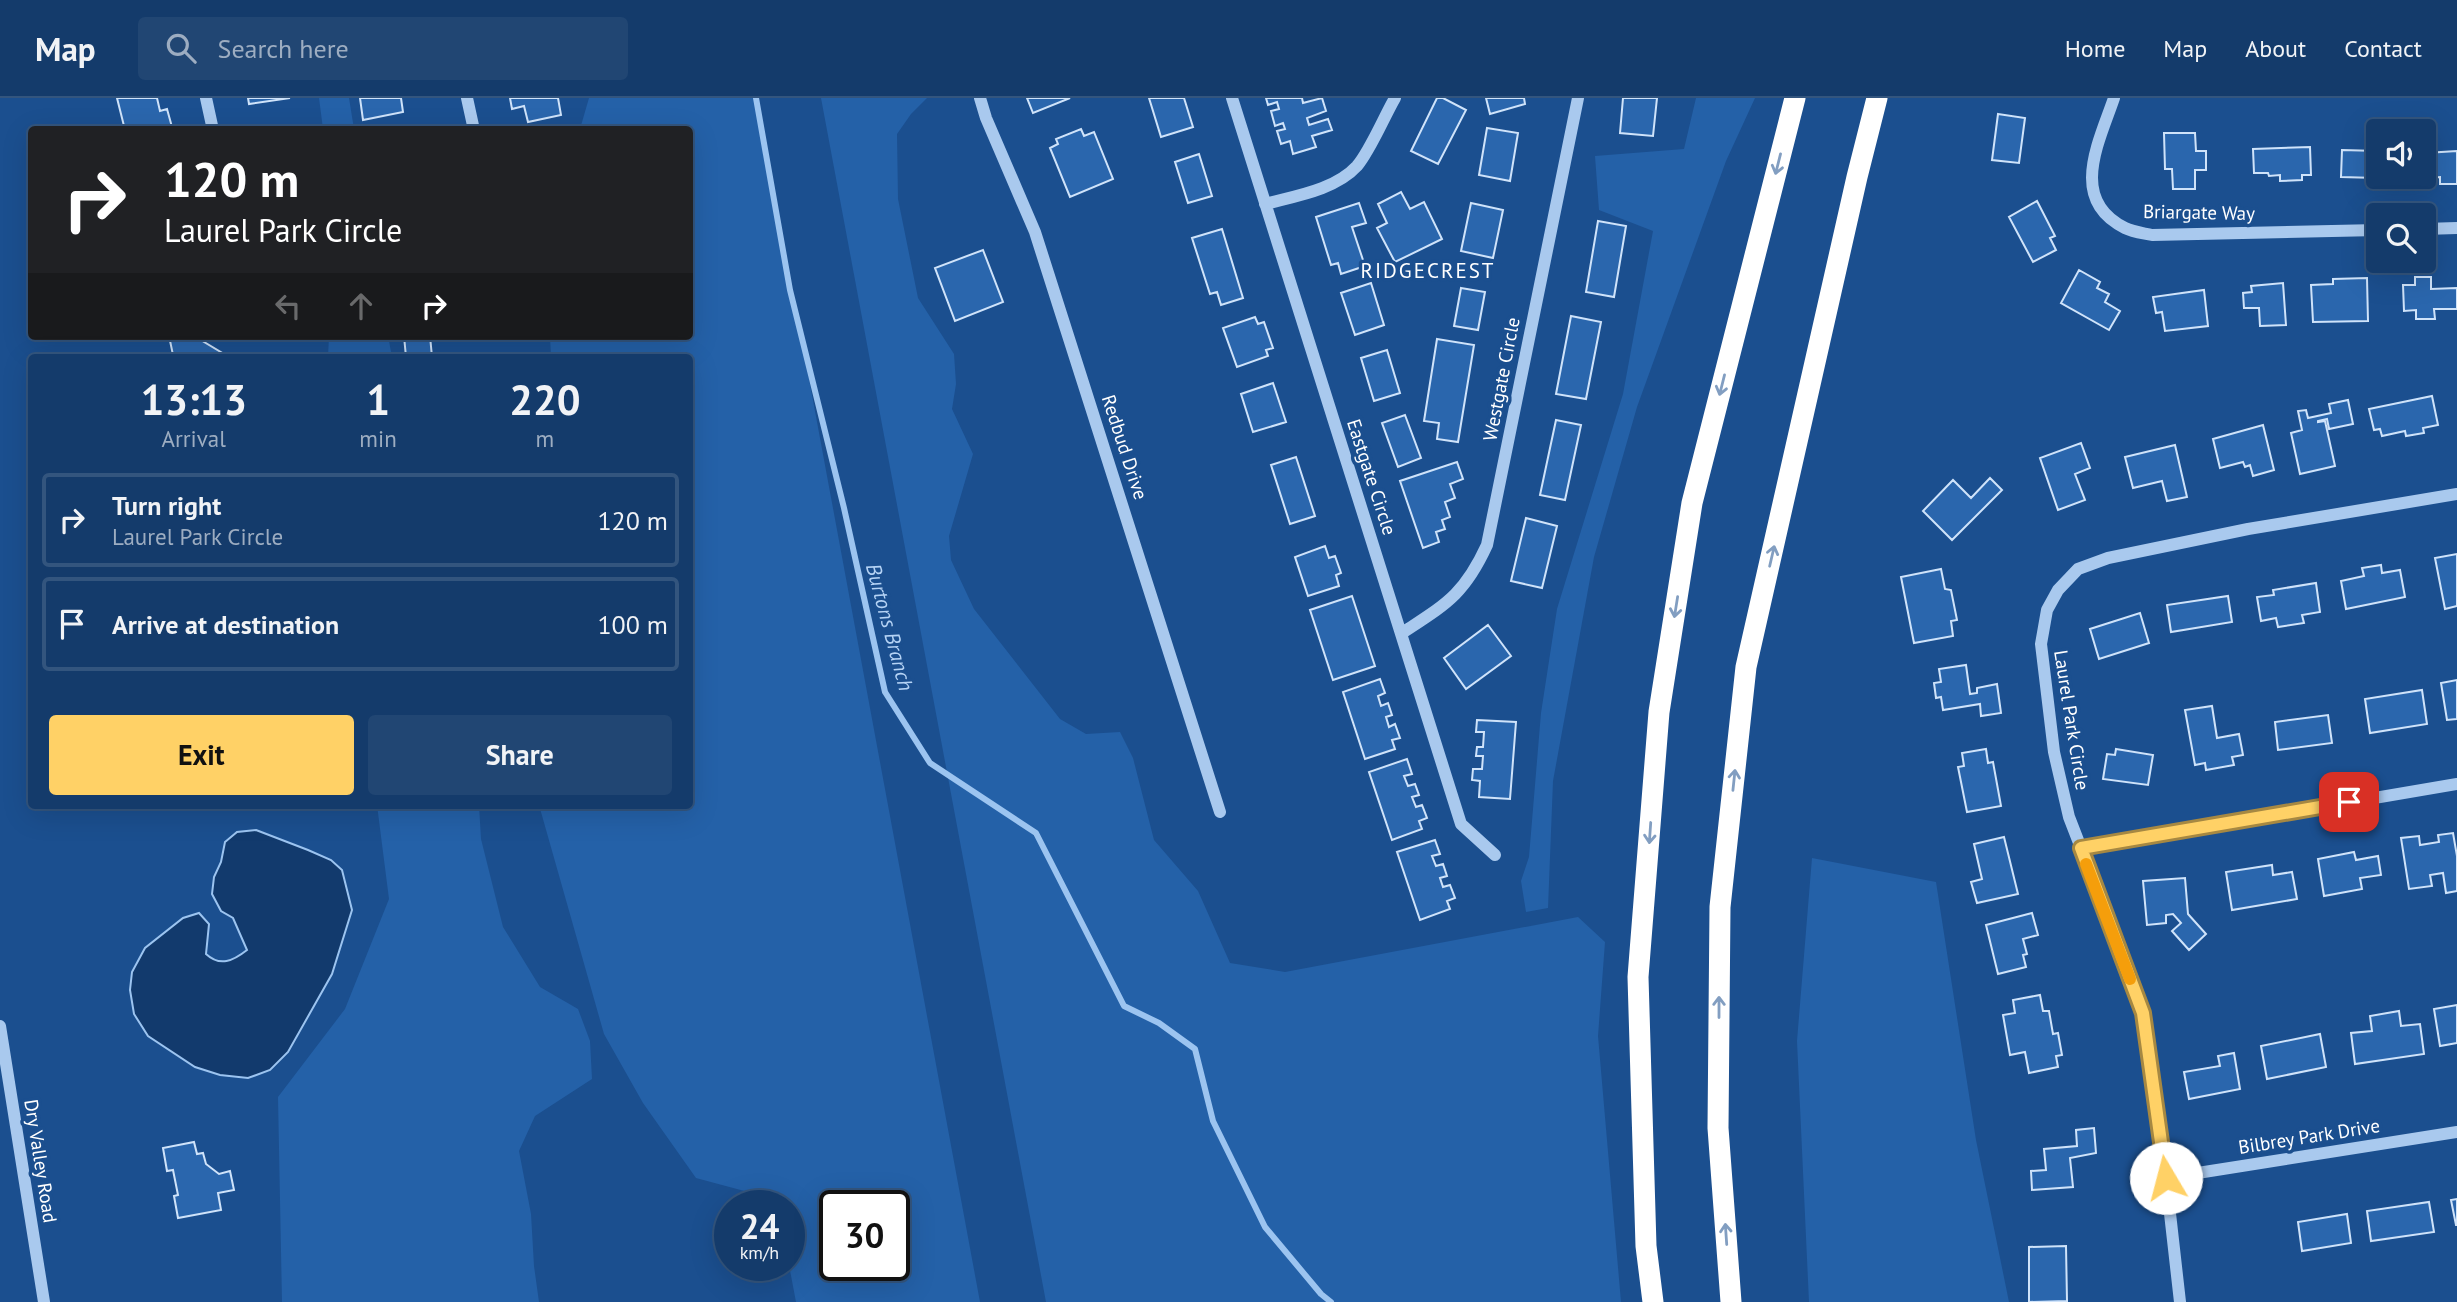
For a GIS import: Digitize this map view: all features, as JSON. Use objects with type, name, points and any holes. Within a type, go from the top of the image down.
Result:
[{"type":"highway","points":[[1653,1302],[1646,1246],[1638,977],[1659,712],[1692,503],[1795,98]]},
{"type":"highway","points":[[1731,1302],[1718,1128],[1720,907],[1746,667],[1877,98]]},
{"type":"street","points":[[206,98],[211,126]]},
{"type":"street","points":[[467,98],[473,126]]},
{"type":"street","name":"Redbud Drive","points":[[980,98],[1035,232],[1220,812]]},
{"type":"street","name":"Eastgate Circle","points":[[1232,98],[1461,824],[1495,855]]},
{"type":"street","points":[[1265,204],[1311,192],[1339,180],[1357,166],[1395,98]]},
{"type":"street","name":"Westgate Circle","points":[[1402,634],[1452,601],[1475,572],[1487,545],[1578,98]]},
{"type":"street","name":"Briargate Way","points":[[2114,98],[2092,163],[2091,182],[2094,197],[2104,212],[2126,229],[2152,235],[2366,230]]},
{"type":"street","points":[[2436,229],[2457,228]]},
{"type":"street","name":"Laurel Park Circle","points":[[2180,1302],[2143,1013],[2069,817],[2054,752],[2041,644],[2047,610],[2058,590],[2078,569],[2108,558],[2248,530],[2457,494]]},
{"type":"street","points":[[2081,848],[2457,784]]},
{"type":"street","name":"Dry Valley Road","points":[[0,1026],[44,1302]]},
{"type":"street","name":"Bilbrey Park Drive","points":[[2166,1178],[2457,1132]]},
{"type":"shaded area","points":[[319,98],[349,98],[354,126],[323,126]]},
{"type":"shaded area","points":[[589,98],[757,98],[980,1302],[796,1302],[792,1281],[805,1281],[805,1190],[741,1190],[696,1178],[643,1103],[604,1034],[540,809],[693,809],[693,354],[551,354],[550,340],[693,340],[693,126],[581,126]]},
{"type":"shaded area","points":[[821,98],[927,98],[897,134],[898,199],[918,298],[954,354],[956,384],[952,409],[973,454],[949,536],[951,560],[974,609],[1060,719],[1086,734],[1120,732],[1133,758],[1154,840],[1198,891],[1230,963],[1285,972],[1578,917],[1605,942],[1598,1036],[1621,1302],[1046,1302]]},
{"type":"shaded area","points":[[1696,98],[1755,98],[1726,161],[1637,407],[1594,557],[1553,781],[1548,908],[1526,912],[1521,881],[1529,857],[1541,713],[1557,609],[1623,394],[1653,231],[1599,210],[1595,156],[1684,149]]},
{"type":"shaded area","points":[[329,340],[389,340],[391,354],[328,354]]},
{"type":"shaded area","points":[[378,809],[479,809],[481,839],[503,927],[540,987],[578,1009],[590,1041],[592,1079],[535,1116],[519,1151],[531,1214],[539,1302],[282,1302],[278,1097],[345,1009],[389,899]]},
{"type":"shaded area","points":[[256,830],[331,860],[342,870],[352,910],[332,974],[288,1052],[270,1070],[248,1078],[220,1075],[195,1067],[148,1036],[134,1014],[130,990],[132,972],[145,948],[183,918],[199,913],[209,924],[206,954],[211,958],[226,961],[247,950],[233,918],[221,911],[212,894],[214,877],[221,862],[225,842],[237,832]]},
{"type":"shaded area","points":[[1812,858],[1936,882],[1976,1140],[2009,1302],[1809,1302],[1797,1041]]},
{"type":"building","points":[[117,98],[157,98],[160,111],[167,109],[172,126],[124,126]]},
{"type":"building","points":[[248,98],[290,98],[249,104]]},
{"type":"building","points":[[360,98],[401,98],[403,112],[363,120]]},
{"type":"building","points":[[510,98],[558,98],[561,115],[528,122],[524,106],[512,109]]},
{"type":"building","points":[[1027,98],[1070,98],[1033,113]]},
{"type":"building","points":[[1149,98],[1184,98],[1193,127],[1161,137]]},
{"type":"building","points":[[1266,98],[1302,98],[1303,103],[1322,98],[1326,111],[1307,118],[1309,125],[1328,119],[1332,130],[1312,136],[1316,147],[1293,154],[1290,141],[1281,144],[1277,131],[1285,129],[1283,123],[1275,126],[1271,111],[1279,109],[1277,102],[1268,105]]},
{"type":"building","points":[[1437,98],[1443,98],[1466,110],[1438,164],[1411,151]]},
{"type":"building","points":[[1486,98],[1524,98],[1525,104],[1490,114]]},
{"type":"building","points":[[1623,98],[1657,98],[1653,136],[1620,133]]},
{"type":"building","points":[[1998,114],[2025,118],[2019,163],[1992,160]]},
{"type":"building","points":[[1487,128],[1518,133],[1510,181],[1479,175]]},
{"type":"building","points":[[1081,129],[1084,136],[1094,132],[1113,179],[1070,197],[1050,148],[1058,144],[1056,139]]},
{"type":"building","points":[[2164,133],[2195,133],[2196,151],[2206,151],[2206,170],[2195,170],[2195,189],[2173,189],[2172,169],[2165,169]]},
{"type":"building","points":[[2310,147],[2311,175],[2302,175],[2302,180],[2280,181],[2280,175],[2254,173],[2253,149]]},
{"type":"building","points":[[2342,150],[2366,151],[2366,178],[2341,177]]},
{"type":"building","points":[[2457,151],[2457,184],[2440,184],[2440,177],[2436,177],[2436,152]]},
{"type":"building","points":[[1199,154],[1212,196],[1188,203],[1175,162]]},
{"type":"building","points":[[1401,192],[1410,209],[1424,202],[1442,239],[1395,262],[1377,228],[1387,223],[1378,204]]},
{"type":"building","points":[[2037,201],[2055,236],[2050,238],[2056,250],[2033,262],[2009,217]]},
{"type":"building","points":[[1359,203],[1366,223],[1352,227],[1365,266],[1341,274],[1338,263],[1331,265],[1316,217]]},
{"type":"building","points":[[1471,203],[1503,210],[1493,258],[1461,251]]},
{"type":"building","points":[[1598,221],[1626,226],[1614,297],[1586,292]]},
{"type":"building","points":[[1222,229],[1243,298],[1221,305],[1217,292],[1210,294],[1192,238]]},
{"type":"building","points":[[983,250],[1003,302],[955,321],[935,268]]},
{"type":"building","points":[[2079,270],[2100,282],[2097,288],[2109,294],[2105,302],[2120,311],[2109,330],[2061,303]]},
{"type":"building","points":[[2415,277],[2431,277],[2431,289],[2457,288],[2457,309],[2434,309],[2435,319],[2416,319],[2416,310],[2404,311],[2403,285],[2415,285]]},
{"type":"building","points":[[2367,278],[2368,321],[2313,322],[2311,285],[2333,284],[2333,279]]},
{"type":"building","points":[[1371,283],[1384,325],[1355,335],[1341,293]]},
{"type":"building","points":[[2283,283],[2286,325],[2260,326],[2259,308],[2244,308],[2243,293],[2252,292],[2251,286]]},
{"type":"building","points":[[1461,288],[1485,292],[1478,330],[1454,326]]},
{"type":"building","points":[[2204,290],[2208,326],[2165,331],[2162,312],[2156,313],[2153,297]]},
{"type":"building","points":[[1571,316],[1601,322],[1586,399],[1556,394]]},
{"type":"building","points":[[1255,317],[1258,324],[1264,322],[1273,348],[1266,350],[1268,356],[1237,367],[1223,328]]},
{"type":"building","points":[[1437,339],[1474,345],[1458,442],[1437,439],[1439,423],[1424,421]]},
{"type":"building","points":[[170,340],[201,340],[224,354],[173,354]]},
{"type":"building","points":[[404,340],[430,340],[432,354],[406,354]]},
{"type":"building","points":[[1387,350],[1400,393],[1374,401],[1361,358]]},
{"type":"building","points":[[1273,383],[1286,422],[1253,432],[1241,394]]},
{"type":"building","points":[[2432,396],[2438,425],[2423,428],[2424,433],[2406,436],[2405,431],[2382,436],[2380,429],[2374,430],[2369,409]]},
{"type":"building","points":[[2348,400],[2353,424],[2329,429],[2327,419],[2318,421],[2325,421],[2335,466],[2300,474],[2291,433],[2302,430],[2298,411],[2306,410],[2308,418],[2331,413],[2329,404]]},
{"type":"building","points":[[1405,415],[1421,458],[1398,467],[1382,423]]},
{"type":"building","points":[[1556,420],[1581,425],[1565,500],[1540,495]]},
{"type":"building","points":[[2263,425],[2274,470],[2253,476],[2250,465],[2245,467],[2243,462],[2220,468],[2213,439]]},
{"type":"building","points":[[2081,443],[2090,468],[2075,474],[2085,500],[2058,510],[2040,458]]},
{"type":"building","points":[[2175,445],[2187,497],[2167,501],[2162,481],[2133,488],[2125,457]]},
{"type":"building","points":[[1296,457],[1315,516],[1290,524],[1271,465]]},
{"type":"building","points":[[1457,462],[1463,479],[1450,484],[1455,498],[1445,502],[1450,517],[1442,520],[1445,529],[1436,532],[1439,542],[1423,548],[1400,481]]},
{"type":"building","points":[[1990,478],[2002,490],[1952,540],[1923,511],[1953,480],[1971,498]]},
{"type":"building","points":[[1526,518],[1557,526],[1542,588],[1511,581]]},
{"type":"building","points":[[1325,546],[1329,558],[1335,556],[1341,573],[1336,575],[1339,586],[1308,596],[1295,557]]},
{"type":"building","points":[[2457,554],[2457,606],[2445,609],[2435,558]]},
{"type":"building","points":[[2381,565],[2382,573],[2400,570],[2405,597],[2346,609],[2341,581],[2364,576],[2362,568]]},
{"type":"building","points":[[1941,569],[1945,589],[1951,590],[1957,620],[1951,621],[1953,636],[1914,643],[1901,577]]},
{"type":"building","points":[[2316,583],[2320,612],[2302,615],[2304,623],[2278,627],[2276,618],[2261,621],[2257,597],[2274,595],[2273,590]]},
{"type":"building","points":[[1352,596],[1375,666],[1333,680],[1310,610]]},
{"type":"building","points":[[2228,596],[2232,622],[2171,632],[2167,605]]},
{"type":"building","points":[[2140,613],[2149,643],[2099,659],[2090,629]]},
{"type":"building","points":[[1488,625],[1511,656],[1466,689],[1444,658]]},
{"type":"building","points":[[1966,665],[1970,694],[1977,693],[1977,688],[1997,684],[2001,713],[1981,716],[1980,704],[1943,710],[1941,697],[1936,698],[1934,683],[1941,682],[1939,669]]},
{"type":"building","points":[[1380,679],[1385,693],[1378,696],[1381,706],[1388,703],[1392,715],[1386,717],[1389,727],[1395,724],[1400,738],[1392,740],[1395,749],[1365,759],[1343,692]]},
{"type":"building","points":[[2457,680],[2457,719],[2447,720],[2441,683]]},
{"type":"building","points":[[2422,690],[2427,724],[2370,733],[2365,699]]},
{"type":"building","points":[[2212,706],[2217,738],[2239,734],[2243,755],[2232,757],[2234,765],[2206,770],[2205,763],[2195,765],[2185,710]]},
{"type":"building","points":[[2328,715],[2332,743],[2278,750],[2275,722]]},
{"type":"building","points":[[1477,720],[1516,722],[1510,799],[1479,797],[1480,781],[1472,780],[1473,769],[1482,769],[1483,756],[1476,756],[1477,747],[1483,747],[1484,732],[1476,732]]},
{"type":"building","points":[[1986,749],[1988,763],[1993,762],[2001,806],[1967,812],[1958,767],[1964,766],[1962,753]]},
{"type":"building","points":[[2116,749],[2153,755],[2148,785],[2103,779],[2107,754],[2115,755]]},
{"type":"building","points":[[1407,759],[1412,774],[1404,776],[1408,786],[1415,784],[1419,795],[1412,797],[1416,807],[1422,805],[1427,818],[1419,821],[1422,829],[1392,840],[1369,772]]},
{"type":"building","points":[[2453,833],[2457,856],[2457,891],[2446,893],[2443,873],[2430,875],[2432,886],[2409,889],[2401,838],[2419,836],[2420,845],[2439,842],[2438,835]]},
{"type":"building","points":[[2004,837],[2018,894],[1977,903],[1971,882],[1982,879],[1974,844]]},
{"type":"building","points":[[1435,840],[1440,854],[1432,856],[1436,866],[1443,864],[1447,876],[1440,878],[1443,887],[1450,885],[1455,898],[1447,901],[1450,909],[1420,920],[1397,852]]},
{"type":"building","points":[[2354,852],[2356,860],[2378,856],[2381,875],[2360,878],[2362,889],[2324,896],[2318,859]]},
{"type":"building","points":[[2272,865],[2273,875],[2292,872],[2297,899],[2232,910],[2226,872]]},
{"type":"building","points":[[2185,878],[2188,914],[2206,934],[2189,950],[2172,931],[2181,923],[2173,914],[2166,915],[2166,923],[2147,925],[2143,881]]},
{"type":"building","points":[[2032,913],[2038,935],[2023,939],[2027,954],[2023,955],[2026,967],[1998,974],[1986,925]]},
{"type":"building","points":[[2040,995],[2043,1011],[2049,1011],[2053,1034],[2058,1033],[2062,1055],[2056,1056],[2058,1067],[2029,1073],[2025,1052],[2010,1055],[2003,1015],[2015,1013],[2013,1000]]},
{"type":"building","points":[[2457,1005],[2457,1043],[2440,1046],[2434,1009]]},
{"type":"building","points":[[2399,1011],[2401,1026],[2420,1024],[2424,1054],[2355,1064],[2351,1033],[2372,1031],[2370,1016]]},
{"type":"building","points":[[2320,1034],[2326,1067],[2267,1079],[2261,1046]]},
{"type":"building","points":[[2234,1053],[2240,1089],[2189,1099],[2184,1072],[2220,1066],[2218,1056]]},
{"type":"building","points":[[2094,1128],[2096,1153],[2070,1158],[2073,1187],[2032,1190],[2031,1171],[2046,1170],[2044,1149],[2077,1146],[2076,1130]]},
{"type":"building","points":[[194,1142],[197,1154],[203,1153],[206,1164],[219,1174],[230,1171],[234,1190],[218,1193],[221,1210],[178,1218],[174,1196],[178,1195],[173,1170],[167,1171],[163,1148]]},
{"type":"building","points":[[2457,1199],[2457,1225],[2456,1225],[2451,1200]]},
{"type":"building","points":[[2429,1202],[2434,1232],[2371,1241],[2367,1211]]},
{"type":"building","points":[[2347,1214],[2351,1243],[2302,1251],[2298,1222]]},
{"type":"building","points":[[2066,1246],[2067,1301],[2029,1302],[2029,1247]]},
{"type":"waterway","name":"Burtons Branch","points":[[756,98],[790,290],[844,508],[885,692],[930,763],[1036,833],[1124,1006],[1159,1023],[1195,1049],[1213,1121],[1265,1227],[1321,1294],[1331,1302]]},
{"type":"slow traffic","points":[[2086,864],[2130,979]]},
{"type":"district","name":"RIDGECREST","points":[[1428,270]]},
{"type":"route","points":[[2166,1178],[2143,1013],[2081,848],[2349,802]]}]
